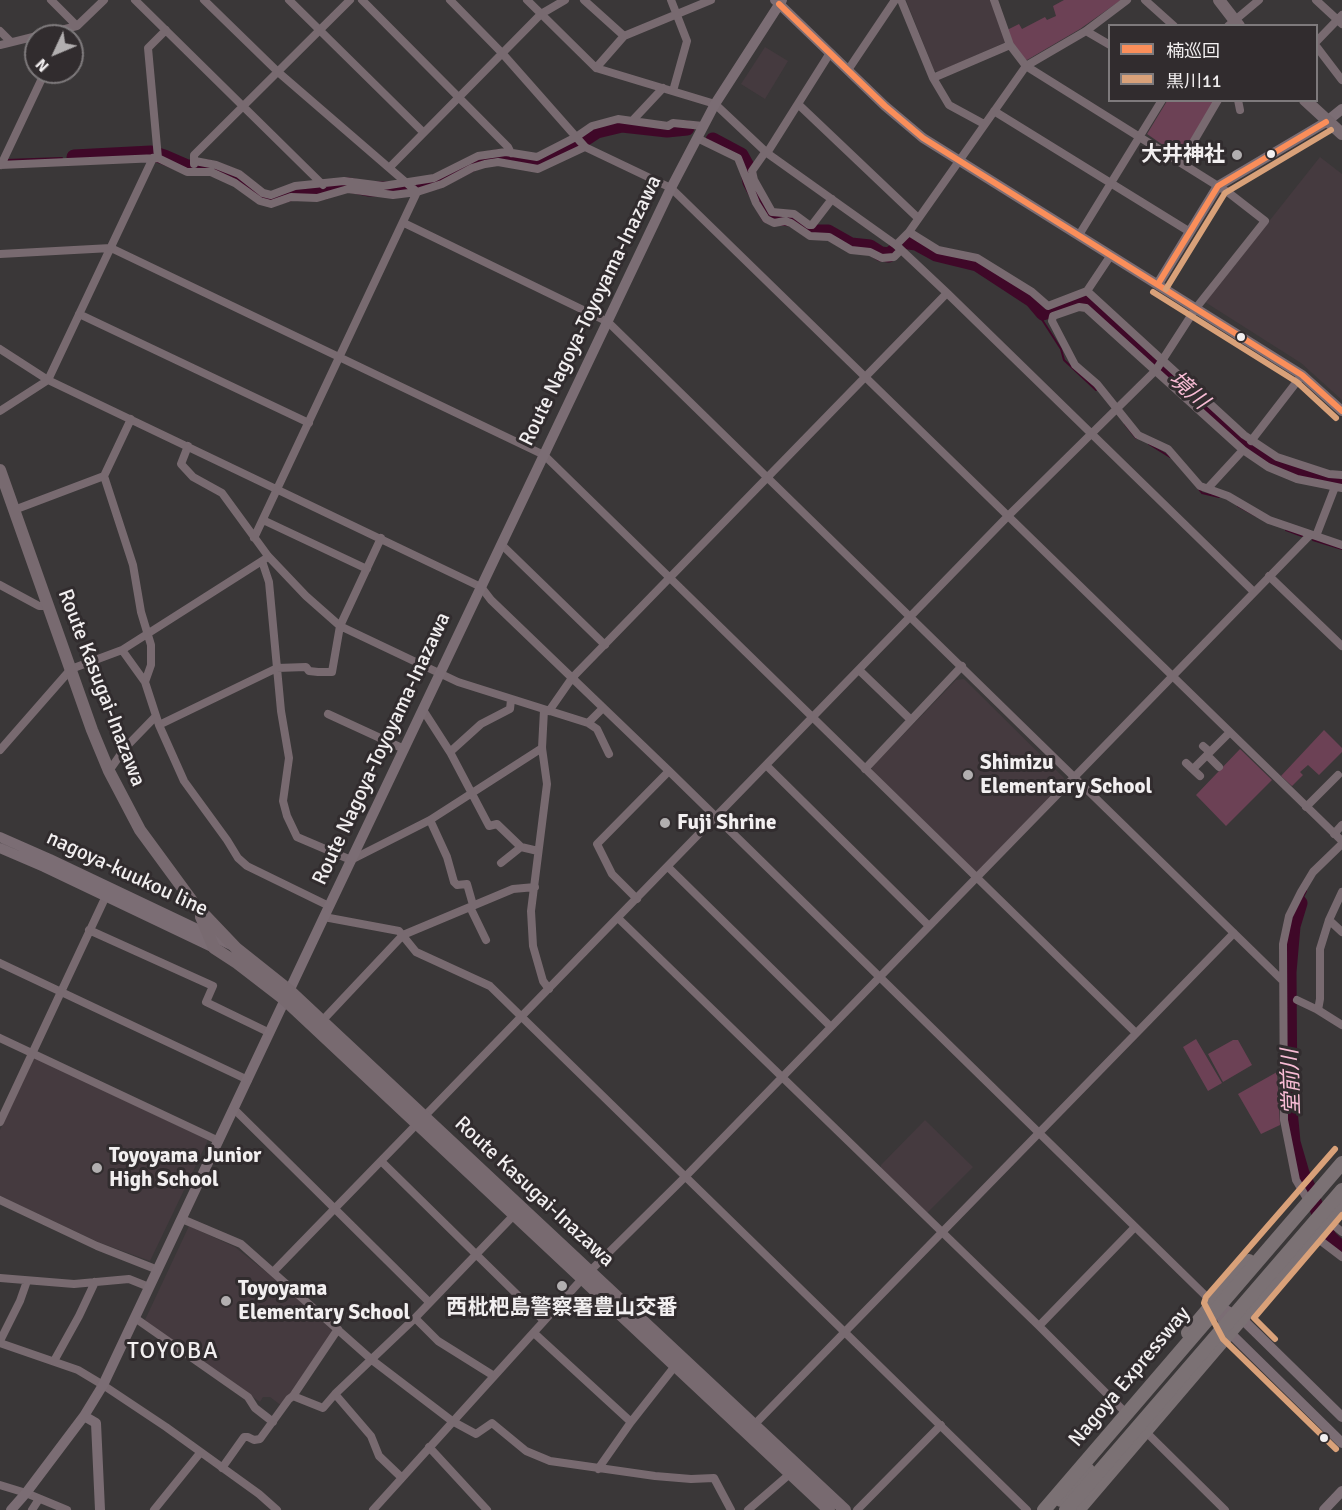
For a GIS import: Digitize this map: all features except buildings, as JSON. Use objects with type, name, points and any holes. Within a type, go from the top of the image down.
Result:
[{"type":"highway","points":[[1036,1510],[1342,1155]]},
{"type":"highway","name":"Nagoya Expressway","points":[[1044,1510],[1342,1163]]},
{"type":"highway","points":[[1052,1510],[1342,1177]]},
{"type":"highway","name":"Nagoya Expressway","points":[[1066,1510],[1342,1190]]},
{"type":"highway","points":[[1078,1510],[1242,1319],[1342,1196]]},
{"type":"highway","points":[[1319,1226],[1342,1201]]},
{"type":"main road","points":[[1220,0],[1234,24]]},
{"type":"main road","points":[[778,1],[885,106],[923,138],[1302,375],[1342,411]]},
{"type":"main road","name":"Route Nagoya-Toyoyama-Inazawa","points":[[11,1510],[84,1416],[103,1385],[671,188],[715,104],[778,1]]},
{"type":"main road","points":[[1307,102],[1326,122],[1342,134]]},
{"type":"main road","points":[[1158,284],[1218,186],[1326,122],[1342,109]]},
{"type":"main road","name":"Route Kasugai-Inazawa","points":[[1,476],[109,771],[140,830],[195,905],[236,948],[586,1275],[754,1425],[830,1510]]},
{"type":"main road","name":"nagoya-kuukou line","points":[[0,837],[236,948]]},
{"type":"main road","name":"nagoya-kuukou line","points":[[0,848],[214,948]]},
{"type":"main road","name":"Route Kasugai-Inazawa","points":[[195,905],[210,934],[214,948],[322,1021],[514,1215],[586,1275],[675,1366],[845,1510]]},
{"type":"main road","points":[[1213,1303],[1242,1319],[1342,1417]]},
{"type":"main road","points":[[1213,1303],[1230,1333],[1342,1443]]},
{"type":"main road","points":[[84,1416],[96,1423],[100,1510]]},
{"type":"main road","points":[[1324,1510],[1342,1491]]},
{"type":"street","points":[[51,0],[75,24]]},
{"type":"street","points":[[79,24],[104,0]]},
{"type":"street","points":[[135,0],[323,185]]},
{"type":"street","points":[[204,0],[278,72],[412,187]]},
{"type":"street","points":[[289,0],[423,132]]},
{"type":"street","points":[[194,166],[194,155],[350,0]]},
{"type":"street","points":[[362,0],[508,147],[511,153]]},
{"type":"street","points":[[450,0],[502,53],[580,142],[671,188],[1342,842],[1313,872],[1301,892],[1289,917],[1283,944],[1284,1120],[1296,1180],[1306,1196]]},
{"type":"street","points":[[527,0],[597,69],[715,104],[766,152],[899,248],[1254,592]]},
{"type":"street","points":[[390,167],[541,14],[565,0]]},
{"type":"street","points":[[584,0],[624,36]]},
{"type":"street","points":[[671,0],[687,41],[673,91]]},
{"type":"street","points":[[597,69],[624,36],[711,0]]},
{"type":"street","points":[[848,70],[896,0]]},
{"type":"street","points":[[901,0],[933,78],[949,105],[984,124]]},
{"type":"street","points":[[273,1272],[619,919],[1008,516],[1159,365],[1197,308],[1265,221],[1218,186],[1026,66],[1010,45],[994,0]]},
{"type":"street","points":[[697,138],[738,158],[756,203],[766,219],[774,223],[785,221],[791,223],[810,236],[829,237],[851,249],[870,252],[882,258],[894,257],[918,218],[1026,66],[1086,31],[1127,0]]},
{"type":"street","points":[[1145,0],[1172,24]]},
{"type":"street","points":[[1234,24],[1259,0]]},
{"type":"street","points":[[1316,0],[1340,20],[1318,43]]},
{"type":"street","points":[[0,411],[48,380],[156,156],[148,48],[166,30]]},
{"type":"street","points":[[0,31],[11,42]]},
{"type":"street","points":[[1086,31],[1108,44]]},
{"type":"street","points":[[0,45],[24,39]]},
{"type":"street","points":[[933,78],[1010,45]]},
{"type":"street","points":[[1318,45],[1342,80]]},
{"type":"street","points":[[830,53],[752,171],[754,180],[772,212],[794,214],[812,225],[831,199]]},
{"type":"street","points":[[39,84],[1,165],[156,156],[188,172],[194,166],[216,165],[238,174],[263,193],[271,195],[295,186],[323,185],[344,181],[412,187],[442,184],[472,168],[498,162],[538,169],[580,142],[592,126],[618,119],[668,126],[673,123],[703,126]]},
{"type":"street","points":[[633,120],[663,88]]},
{"type":"street","points":[[1078,235],[1161,102]]},
{"type":"street","points":[[1181,163],[1217,102]]},
{"type":"street","points":[[1238,102],[1240,110]]},
{"type":"street","points":[[798,104],[918,218]]},
{"type":"street","points":[[994,111],[1190,232]]},
{"type":"street","points":[[194,166],[236,183],[260,201],[272,204],[291,197],[317,198],[348,189],[393,195],[478,156],[511,153],[537,158],[580,142]]},
{"type":"street","points":[[254,538],[404,223],[412,187]]},
{"type":"street","points":[[404,223],[608,322],[1283,981]]},
{"type":"street","points":[[909,232],[938,250],[985,262],[1032,291],[1048,306],[1087,291],[1111,255]]},
{"type":"street","points":[[0,254],[111,248],[544,454],[1136,1033]]},
{"type":"street","points":[[373,1510],[586,1275],[685,1177],[1269,576],[1313,536],[1338,487],[1297,479],[1268,467],[1243,450],[1087,291]]},
{"type":"street","points":[[549,989],[543,981],[533,946],[531,912],[547,784],[542,747],[547,711],[572,678],[947,293]]},
{"type":"street","points":[[1342,476],[1277,457],[1251,441],[1086,308],[1079,307],[1053,316],[1052,321],[1075,364],[1096,384],[1138,435],[1168,449],[1200,486],[1228,496],[1269,520],[1342,545]]},
{"type":"street","points":[[79,314],[309,423]]},
{"type":"street","points":[[0,349],[48,380],[480,587],[1213,1303]]},
{"type":"street","points":[[1251,441],[1302,375]]},
{"type":"street","points":[[131,419],[104,476],[133,565],[141,612],[151,645],[152,665],[145,682]]},
{"type":"street","points":[[188,446],[181,464],[193,477],[222,493],[254,538],[265,559],[289,758],[283,801],[297,837],[351,860],[430,820],[542,747]]},
{"type":"street","points":[[1208,488],[1243,450]]},
{"type":"street","points":[[14,510],[104,476]]},
{"type":"street","points":[[263,520],[367,569]]},
{"type":"street","points":[[159,725],[277,668],[306,667],[309,671],[332,672],[340,626],[381,538]]},
{"type":"street","points":[[502,545],[605,645]]},
{"type":"street","points":[[2,744],[71,669],[122,650],[265,559]]},
{"type":"street","points":[[265,559],[340,626],[458,682],[588,723],[597,729],[609,754]]},
{"type":"street","points":[[1269,576],[1342,646]]},
{"type":"street","points":[[0,585],[39,606],[48,606]]},
{"type":"street","points":[[122,650],[145,682],[159,725],[184,781],[238,858],[247,866],[329,906]]},
{"type":"street","points":[[864,769],[962,666]]},
{"type":"street","points":[[859,670],[911,720]]},
{"type":"street","points":[[450,752],[482,724],[510,709],[511,700]]},
{"type":"street","points":[[588,723],[603,708]]},
{"type":"street","points":[[423,710],[450,752],[489,826],[497,824],[521,847],[538,851]]},
{"type":"street","points":[[327,714],[404,749]]},
{"type":"street","points":[[109,771],[125,748],[156,716]]},
{"type":"street","points":[[1193,769],[1230,732]]},
{"type":"street","points":[[1203,746],[1219,767]]},
{"type":"street","points":[[1186,763],[1200,776]]},
{"type":"street","points":[[767,766],[928,925]]},
{"type":"street","points":[[637,899],[612,874],[597,844],[669,771]]},
{"type":"street","points":[[1306,807],[1338,775]]},
{"type":"street","points":[[430,820],[447,857],[454,882],[457,885],[466,884],[471,906],[486,940]]},
{"type":"street","points":[[1334,834],[1342,825]]},
{"type":"street","points":[[501,863],[521,847]]},
{"type":"street","points":[[668,867],[830,1026]]},
{"type":"street","points":[[322,1021],[404,935],[513,889],[535,887]]},
{"type":"street","points":[[1318,1010],[1320,949],[1329,920],[1342,892]]},
{"type":"street","points":[[0,1122],[106,896]]},
{"type":"street","points":[[324,917],[399,931],[416,952],[490,986],[1028,1510]]},
{"type":"street","points":[[619,919],[1122,1409]]},
{"type":"street","points":[[1329,920],[1342,932]]},
{"type":"street","points":[[90,930],[213,986],[206,1002],[270,1033]]},
{"type":"street","points":[[754,1425],[1234,933]]},
{"type":"street","points":[[0,963],[248,1080]]},
{"type":"street","points":[[1297,1000],[1342,1025]]},
{"type":"street","points":[[0,1038],[219,1141]]},
{"type":"street","points":[[234,1110],[429,1302]]},
{"type":"street","points":[[381,1161],[544,1321]]},
{"type":"street","points":[[0,1200],[97,1246],[158,1270]]},
{"type":"street","points":[[293,1396],[323,1408],[415,1318],[514,1215]]},
{"type":"street","points":[[182,1219],[241,1244],[372,1360],[452,1422],[476,1434],[492,1423],[526,1451],[550,1461],[679,1478],[714,1478],[731,1510]]},
{"type":"street","points":[[1319,1226],[1342,1232]]},
{"type":"street","points":[[1319,1226],[1342,1257]]},
{"type":"street","points":[[1039,1326],[1135,1227]]},
{"type":"street","points":[[0,1278],[74,1284],[129,1279],[149,1287]]},
{"type":"street","points":[[27,1281],[0,1342],[25,1353],[54,1360],[78,1370],[103,1385],[259,1494],[276,1510]]},
{"type":"street","points":[[54,1360],[84,1307],[94,1282]]},
{"type":"street","points":[[135,1318],[248,1397],[255,1408],[273,1422]]},
{"type":"street","points":[[415,1318],[438,1341],[494,1376]]},
{"type":"street","points":[[222,1468],[244,1437],[260,1439],[293,1396],[338,1329]]},
{"type":"street","points":[[534,1333],[631,1422]]},
{"type":"street","points":[[598,1469],[675,1366]]},
{"type":"street","points":[[335,1394],[371,1436],[379,1456],[401,1477]]},
{"type":"street","points":[[857,1510],[941,1425]]},
{"type":"street","points":[[1145,1431],[1225,1510]]},
{"type":"street","points":[[429,1447],[486,1510]]},
{"type":"street","points":[[154,1510],[200,1453]]},
{"type":"street","points":[[748,1510],[794,1469]]},
{"type":"street","points":[[0,1485],[26,1493],[53,1507],[67,1510]]},
{"type":"street","points":[[32,1510],[39,1499]]},
{"type":"shaded area","points":[[906,0],[990,0],[1006,42],[938,72],[934,70]]},
{"type":"shaded area","points":[[1064,0],[1121,0],[1080,29],[1027,60],[1024,59],[1011,42],[1007,30],[1019,24],[1022,29],[1045,17],[1047,20],[1056,16],[1053,6]]},
{"type":"shaded area","points":[[765,47],[788,61],[765,99],[741,84]]},
{"type":"shaded area","points":[[1166,102],[1215,102],[1183,154],[1179,156],[1147,134]]},
{"type":"shaded area","points":[[1320,157],[1342,174],[1342,400],[1301,363],[1205,302]]},
{"type":"shaded area","name":"Shimizu Elementary School","points":[[964,679],[1064,778],[1063,783],[977,872],[974,872],[872,773],[872,767],[956,680]]},
{"type":"shaded area","points":[[1324,730],[1342,748],[1342,752],[1319,775],[1308,765],[1300,772],[1303,775],[1292,786],[1281,776]]},
{"type":"shaded area","points":[[1240,749],[1272,780],[1226,826],[1196,795]]},
{"type":"shaded area","points":[[1196,1039],[1222,1083],[1208,1091],[1183,1047]]},
{"type":"shaded area","points":[[1233,1040],[1238,1040],[1252,1065],[1223,1082],[1208,1054]]},
{"type":"shaded area","name":"Toyoyama Junior High School","points":[[36,1058],[208,1140],[150,1261],[98,1242],[0,1196],[0,1130]]},
{"type":"shaded area","points":[[1277,1072],[1280,1125],[1261,1134],[1238,1094]]},
{"type":"shaded area","points":[[925,1120],[973,1167],[927,1213],[881,1169],[881,1165]]},
{"type":"shaded area","name":"Toyoyama Elementary School","points":[[189,1226],[235,1247],[333,1331],[282,1406],[270,1397],[263,1397],[260,1402],[144,1322]]},
{"type":"waterway","points":[[74,157],[151,153],[187,167],[207,167],[223,172],[238,178],[261,197],[271,199],[296,192],[325,192],[338,186],[349,185],[368,189],[404,189],[436,182],[480,160],[498,157],[539,163],[571,148],[597,131],[622,125],[667,130],[687,128]]},
{"type":"waterway","points":[[713,140],[741,155],[747,166],[750,182],[768,216],[793,219],[812,232],[828,232],[851,245],[870,247],[881,254],[889,255],[894,251]]},
{"type":"waterway","points":[[6,160],[62,158]]},
{"type":"waterway","name":"境川","points":[[909,242],[916,243],[936,254],[977,264],[1032,300],[1043,313],[1084,299],[1258,453],[1295,471],[1316,478],[1342,481]]},
{"type":"waterway","points":[[1043,313],[1041,318],[1061,349],[1064,360],[1096,390]]},
{"type":"waterway","points":[[1125,424],[1136,438]]},
{"type":"waterway","points":[[1149,444],[1170,457]]},
{"type":"waterway","points":[[1198,488],[1202,493],[1219,497]]},
{"type":"waterway","points":[[1238,506],[1256,516]]},
{"type":"waterway","points":[[1286,530],[1302,536]]},
{"type":"waterway","points":[[1313,540],[1342,549]]},
{"type":"waterway","points":[[1300,903],[1306,891]]},
{"type":"waterway","name":"堂前川","points":[[1300,903],[1293,926],[1289,972],[1290,1110],[1293,1142],[1302,1173],[1329,1237],[1342,1249]]},
{"type":"transit line","name":"楠巡回","points":[[779,4],[885,106],[923,138],[1302,375],[1342,411]]},
{"type":"transit line","name":"楠巡回","points":[[1158,284],[1218,186],[1326,122]]},
{"type":"transit line","name":"黒川11","points":[[1166,289],[1225,193],[1331,130]]},
{"type":"transit line","name":"黒川11","points":[[1153,292],[1297,382],[1336,418]]},
{"type":"transit line","name":"黒川11","points":[[1335,1149],[1206,1297],[1204,1303],[1223,1339],[1336,1449]]},
{"type":"transit line","name":"黒川11","points":[[1275,1339],[1254,1318],[1342,1215]]},
{"type":"place","name":"大井神社","points":[[1237,155]]},
{"type":"place","name":"Shimizu Elementary School","points":[[968,775]]},
{"type":"place","name":"Fuji Shrine","points":[[665,823]]},
{"type":"place","name":"Toyoyama Junior High School","points":[[97,1168]]},
{"type":"place","name":"西枇杷島警察署豊山交番","points":[[562,1286]]},
{"type":"place","name":"Toyoyama Elementary School","points":[[226,1301]]},
{"type":"district","name":"TOYOBA","points":[[173,1352]]}]
